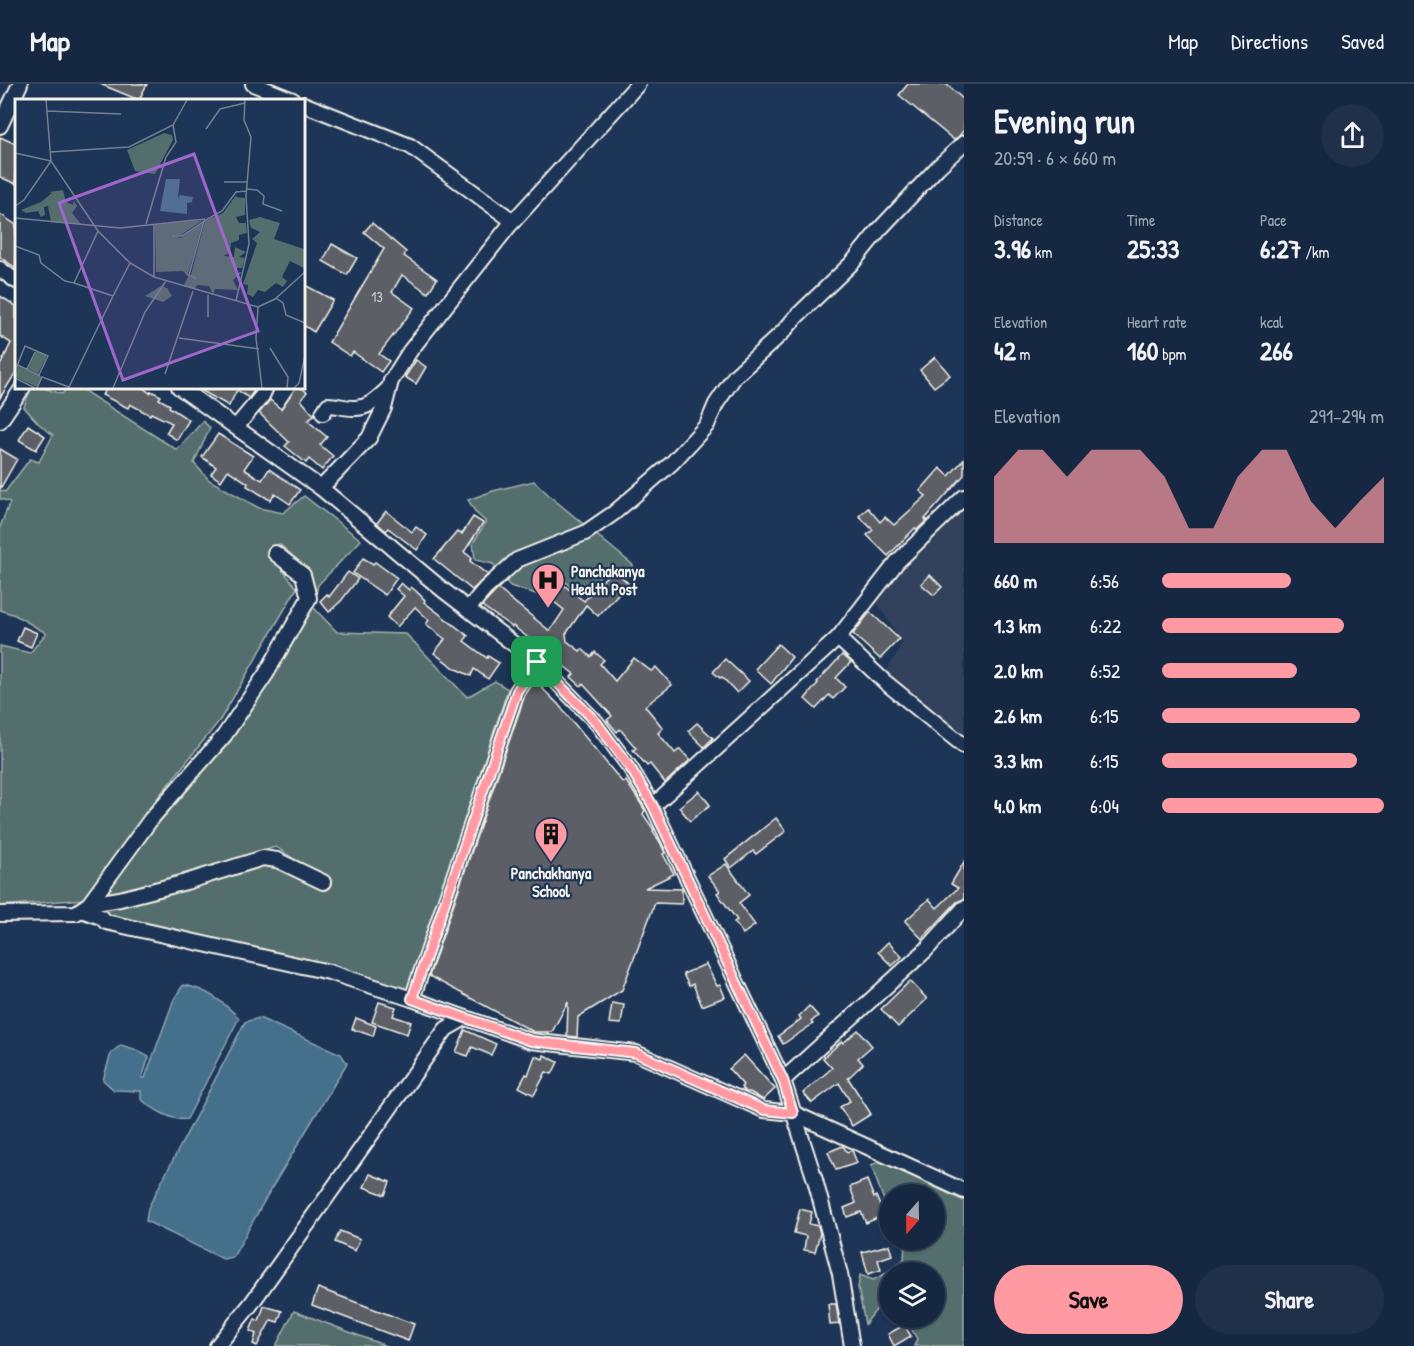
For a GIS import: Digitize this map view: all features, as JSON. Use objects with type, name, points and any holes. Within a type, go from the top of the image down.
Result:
[{"type":"street","points":[[0,126],[20,84]]},
{"type":"street","points":[[253,84],[290,99]]},
{"type":"street","points":[[321,488],[369,438],[384,408],[391,381],[410,351],[513,221],[638,84]]},
{"type":"street","points":[[304,104],[410,146],[513,221]]},
{"type":"street","points":[[468,609],[485,589],[517,560],[585,533],[614,513],[672,463],[707,425],[716,404],[735,376],[783,332],[796,316],[853,261],[938,167],[964,143]]},
{"type":"street","points":[[0,269],[15,280]]},
{"type":"street","points":[[322,413],[328,405],[354,409],[365,406],[375,401],[390,387]]},
{"type":"street","points":[[0,421],[22,388]]},
{"type":"street","points":[[180,388],[321,488],[468,609],[537,662],[597,723],[631,769],[653,806],[783,1080],[815,1180],[840,1274],[852,1346]]},
{"type":"street","points":[[236,426],[262,396],[266,388]]},
{"type":"street","points":[[653,806],[838,638],[897,562],[964,497]]},
{"type":"street","points":[[0,914],[76,913],[85,907],[151,819],[224,736],[266,674],[309,598],[303,575],[275,552]]},
{"type":"street","points":[[838,638],[885,682],[964,746]]},
{"type":"street","points":[[412,999],[517,691],[537,662]]},
{"type":"street","points":[[85,907],[186,882],[263,858],[277,860],[323,882]]},
{"type":"street","points":[[85,907],[106,922],[329,972],[531,1041],[636,1053],[764,1110],[793,1113],[964,1191]]},
{"type":"street","points":[[783,1080],[926,950],[964,908]]},
{"type":"street","points":[[217,1346],[257,1294],[446,1029],[465,1018]]},
{"type":"shaded area","points":[[964,508],[964,736],[884,675],[903,643],[877,603],[901,570]]},
{"type":"shaded area","points":[[183,985],[199,989],[214,997],[239,1018],[187,1119],[162,1114],[141,1099],[141,1091],[114,1090],[103,1080],[111,1053],[121,1045],[149,1057],[142,1078],[145,1078],[174,999]]},
{"type":"shaded area","points":[[259,1018],[341,1054],[347,1063],[233,1257],[223,1259],[146,1221],[148,1208],[245,1022]]},
{"type":"green space","points":[[31,388],[43,388],[62,394],[67,388],[80,388],[177,450],[203,421],[210,428],[194,463],[209,480],[259,508],[283,513],[304,496],[361,540],[318,585],[313,607],[337,632],[406,634],[467,697],[495,681],[508,689],[408,992],[109,919],[92,909],[185,889],[232,872],[268,863],[322,889],[330,883],[276,847],[99,898],[152,823],[227,739],[311,603],[310,571],[279,544],[267,551],[297,588],[220,720],[151,806],[85,899],[0,906],[0,646],[30,653],[46,633],[15,615],[0,610],[0,527],[10,502],[0,499],[0,490],[5,492],[30,459],[39,462],[53,435],[39,424],[24,407]]},
{"type":"green space","points":[[534,481],[633,565],[632,576],[609,566],[590,587],[582,584],[572,589],[550,572],[542,576],[536,594],[510,586],[493,564],[475,560],[473,543],[486,522],[476,513],[468,500]]},
{"type":"green space","points":[[882,1161],[929,1184],[879,1184],[879,1187],[871,1165]]},
{"type":"green space","points":[[945,1192],[964,1201],[964,1346],[914,1346],[917,1339],[911,1328],[945,1328],[945,1262],[901,1262],[904,1259],[905,1250],[945,1250]]},
{"type":"green space","points":[[860,1275],[873,1280],[879,1277],[879,1306],[865,1324],[858,1288]]},
{"type":"green space","points":[[294,1311],[386,1346],[276,1346]]},
{"type":"building","points":[[100,84],[147,84],[140,99]]},
{"type":"building","points":[[908,84],[946,84],[964,100],[964,130],[959,136],[954,140],[899,95]]},
{"type":"building","points":[[0,137],[15,144],[15,184],[0,177]]},
{"type":"building","points":[[0,214],[15,224],[15,267],[0,257]]},
{"type":"building","points":[[372,223],[406,252],[404,256],[437,279],[428,293],[402,275],[392,292],[414,308],[379,354],[389,361],[381,372],[353,352],[350,356],[329,342],[384,249],[364,232]]},
{"type":"building","points":[[332,244],[357,258],[347,275],[323,261]]},
{"type":"building","points":[[304,285],[333,300],[314,332],[304,326]]},
{"type":"building","points":[[0,296],[15,305],[15,374],[0,398],[0,366],[11,343],[0,336]]},
{"type":"building","points":[[935,357],[950,375],[934,387],[920,370]]},
{"type":"building","points":[[416,360],[426,367],[416,384],[405,377]]},
{"type":"building","points":[[106,388],[143,388],[150,393],[151,391],[161,396],[159,399],[189,420],[177,440],[166,433],[172,423],[130,404],[128,408],[102,395]]},
{"type":"building","points":[[197,388],[254,388],[249,398],[237,390],[229,406]]},
{"type":"building","points":[[295,388],[301,388],[307,392],[301,400],[314,415],[308,421],[327,437],[320,445],[333,456],[322,470],[309,459],[306,463],[285,446],[289,442],[259,413],[270,400],[281,409]]},
{"type":"building","points":[[28,425],[45,436],[36,450],[19,440]]},
{"type":"building","points":[[218,434],[253,456],[244,469],[262,480],[269,469],[300,490],[290,504],[275,494],[270,500],[247,486],[248,483],[228,470],[221,481],[211,474],[216,467],[202,457]]},
{"type":"building","points":[[0,449],[17,459],[0,489]]},
{"type":"building","points":[[964,459],[964,475],[925,519],[927,520],[917,530],[915,528],[888,556],[867,535],[873,530],[859,516],[868,508],[880,522],[885,517],[894,525],[926,496],[920,491],[940,468],[949,476]]},
{"type":"building","points":[[386,511],[412,532],[416,527],[427,535],[417,550],[388,528],[386,531],[377,523]]},
{"type":"building","points":[[473,517],[483,523],[464,552],[472,558],[470,561],[488,575],[472,590],[434,559],[457,532],[462,534]]},
{"type":"building","points":[[363,558],[373,564],[375,562],[397,578],[385,595],[353,573]]},
{"type":"building","points":[[613,569],[628,583],[598,616],[586,605],[566,634],[567,641],[591,657],[595,652],[604,660],[600,664],[615,681],[634,658],[651,671],[656,667],[672,685],[645,706],[663,728],[658,733],[675,753],[680,749],[690,760],[665,783],[650,764],[647,766],[633,750],[636,748],[620,729],[617,732],[607,720],[612,716],[583,684],[581,686],[571,677],[574,674],[513,626],[482,606],[498,589],[550,631],[564,610],[539,590],[551,575],[584,601]]},
{"type":"building","points":[[348,572],[358,579],[329,612],[320,601],[327,594],[329,597]]},
{"type":"building","points":[[930,575],[942,587],[934,595],[921,584]]},
{"type":"building","points":[[401,583],[409,590],[411,587],[425,600],[424,602],[468,636],[464,641],[487,658],[488,656],[499,663],[488,679],[474,669],[471,676],[456,669],[434,653],[445,639],[426,624],[429,620],[415,607],[397,627],[387,617],[404,596],[396,589]]},
{"type":"building","points":[[870,612],[899,639],[880,659],[853,634]]},
{"type":"building","points":[[23,627],[37,633],[31,647],[17,641]]},
{"type":"building","points":[[778,644],[792,657],[771,684],[755,669]]},
{"type":"building","points":[[842,655],[851,662],[836,678],[845,687],[833,699],[829,695],[816,709],[805,699]]},
{"type":"building","points":[[725,659],[749,681],[737,693],[722,677],[720,678],[713,672]]},
{"type":"building","name":"Panchakhanya School","points":[[535,681],[558,704],[623,783],[626,781],[645,810],[643,814],[654,830],[674,874],[645,888],[682,889],[682,904],[655,903],[622,990],[578,1017],[577,1037],[567,1036],[568,1002],[552,1032],[534,1032],[429,976],[525,695]]},
{"type":"building","points":[[697,723],[713,738],[704,747],[688,731]]},
{"type":"building","points":[[699,791],[710,805],[690,821],[679,807]]},
{"type":"building","points":[[776,818],[786,831],[756,854],[753,851],[731,868],[725,859]]},
{"type":"building","points":[[964,862],[964,899],[957,902],[922,939],[905,921],[929,899],[937,908],[958,888],[951,884]]},
{"type":"building","points":[[726,864],[749,895],[739,903],[755,925],[743,934],[734,922],[737,920],[717,893],[720,891],[708,876]]},
{"type":"building","points":[[888,942],[902,957],[892,966],[878,952]]},
{"type":"building","points":[[706,964],[725,997],[702,1006],[693,984],[689,986],[683,974]]},
{"type":"building","points":[[910,981],[927,999],[898,1027],[881,1009]]},
{"type":"building","points":[[379,1002],[396,1007],[393,1016],[411,1022],[407,1034],[372,1022]]},
{"type":"building","points":[[612,1003],[624,1005],[621,1024],[609,1023]]},
{"type":"building","points":[[809,1006],[818,1016],[811,1022],[813,1024],[783,1044],[778,1036],[801,1019],[799,1016]]},
{"type":"building","points":[[356,1018],[376,1026],[373,1036],[352,1029]]},
{"type":"building","points":[[465,1030],[496,1044],[491,1055],[472,1047],[468,1056],[456,1052]]},
{"type":"building","points":[[858,1030],[872,1046],[858,1058],[863,1064],[848,1078],[871,1114],[852,1126],[840,1107],[850,1101],[839,1083],[812,1103],[803,1093],[832,1068],[823,1058]]},
{"type":"building","points":[[544,1055],[558,1062],[552,1074],[546,1072],[534,1095],[519,1087],[526,1074],[528,1075],[535,1056],[543,1059]]},
{"type":"building","points":[[744,1055],[775,1089],[763,1100],[750,1092],[745,1092],[741,1087],[743,1085],[729,1069]]},
{"type":"building","points":[[843,1146],[847,1152],[852,1150],[857,1163],[836,1170],[828,1152]]},
{"type":"building","points":[[370,1174],[390,1182],[385,1195],[364,1187]]},
{"type":"building","points":[[867,1180],[874,1198],[876,1196],[879,1203],[879,1217],[866,1223],[861,1212],[847,1217],[844,1208],[856,1203],[850,1187]]},
{"type":"building","points":[[800,1209],[812,1212],[809,1224],[818,1226],[820,1233],[815,1252],[804,1250],[806,1236],[794,1233]]},
{"type":"building","points":[[340,1231],[360,1239],[355,1251],[335,1242]]},
{"type":"building","points":[[879,1248],[879,1250],[890,1250],[892,1255],[878,1260],[879,1271],[868,1274],[862,1252]]},
{"type":"building","points":[[318,1288],[414,1324],[408,1341],[312,1305]]},
{"type":"building","points":[[828,1304],[836,1304],[839,1324],[830,1325]]},
{"type":"building","points":[[264,1306],[282,1311],[278,1322],[271,1320],[257,1346],[253,1344],[256,1334],[250,1331],[255,1319],[259,1321]]},
{"type":"building","points":[[899,1328],[906,1328],[911,1336],[894,1346],[888,1334]]},
{"type":"place","name":"Panchakanya Health Post","points":[[548,609]]},
{"type":"place","name":"Panchakhanya School","points":[[551,863]]},
{"type":"route","points":[[537,662],[597,723],[631,769],[653,806],[783,1080],[793,1113],[764,1110],[636,1053],[531,1041],[412,999],[517,691],[537,662]]}]
